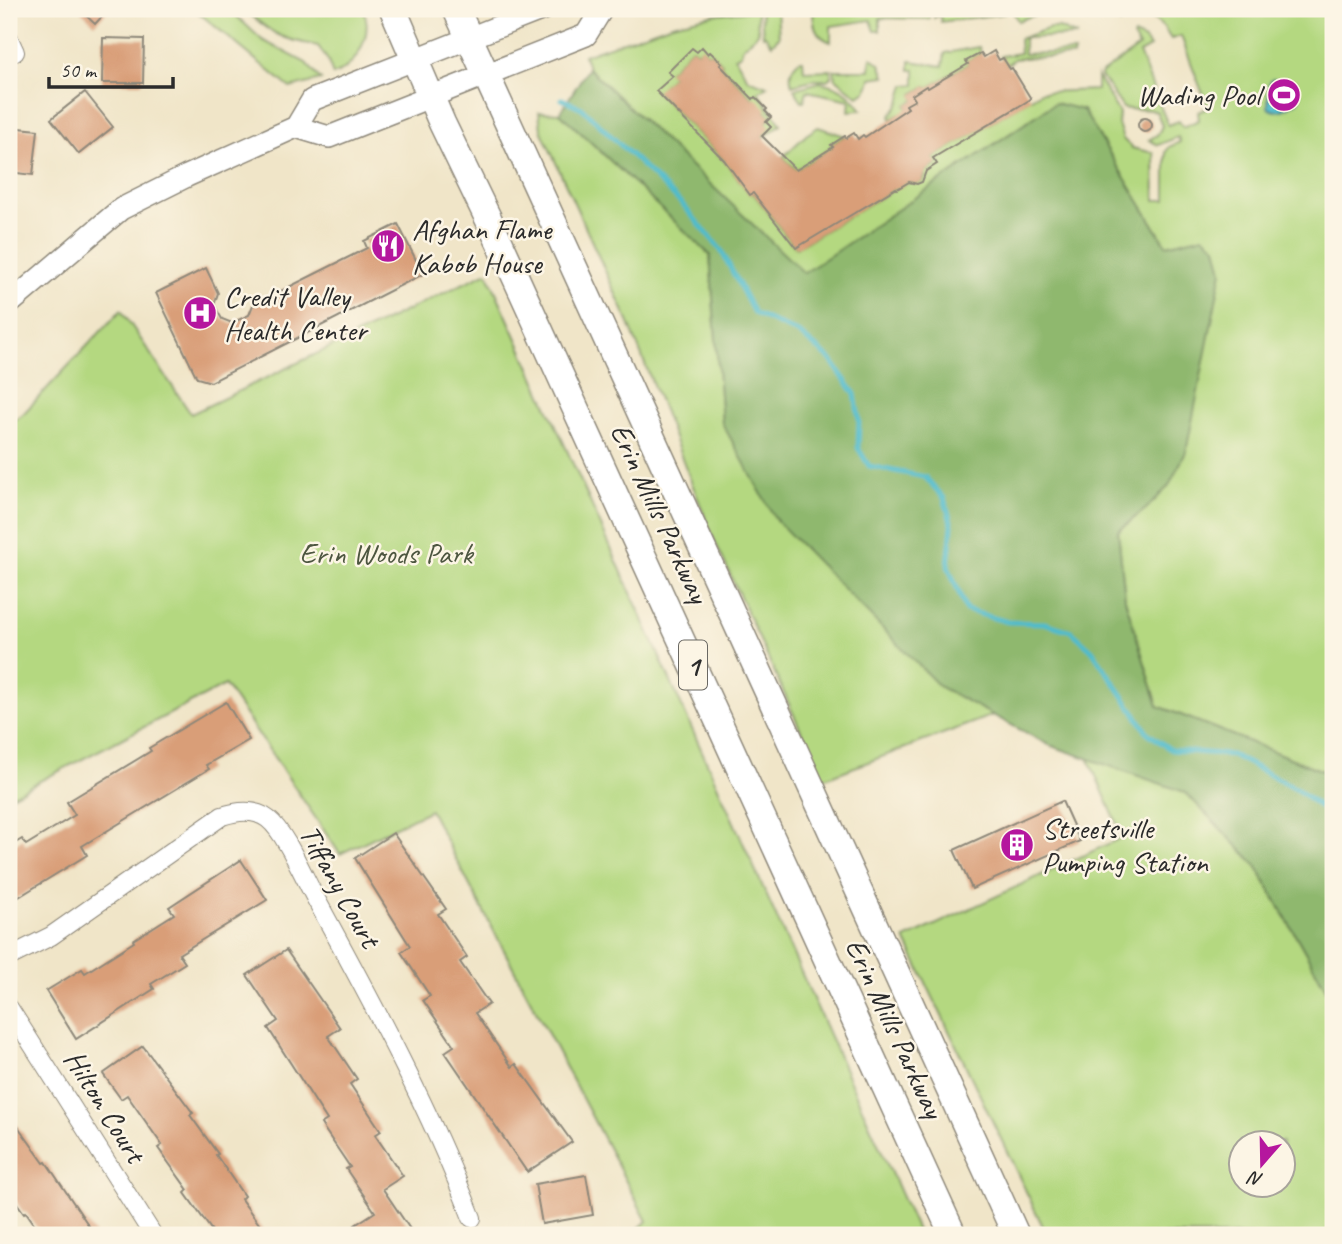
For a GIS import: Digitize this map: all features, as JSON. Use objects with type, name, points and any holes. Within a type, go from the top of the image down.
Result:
[{"type":"main road","name":"Erin Mills Parkway","points":[[393,9],[953,1235]]},
{"type":"main road","name":"Erin Mills Parkway","points":[[456,9],[1016,1235]]},
{"type":"street","points":[[9,304],[121,209],[296,127],[312,100],[543,9]]},
{"type":"street","points":[[296,127],[329,137],[586,35],[602,9]]},
{"type":"street","name":"Tiffany Court","points":[[9,957],[60,930],[222,816],[249,811],[267,818],[287,846],[345,953],[448,1156],[472,1218]]},
{"type":"street","name":"Hilton Court","points":[[9,1008],[153,1235]]},
{"type":"green space","points":[[194,9],[229,9],[262,40],[306,63],[321,80],[290,88]]},
{"type":"green space","points":[[244,9],[363,9],[366,19],[365,38],[356,57],[342,71],[333,75],[318,46],[277,34]]},
{"type":"green space","points":[[813,9],[930,9],[930,19],[880,18],[880,31],[875,31],[871,20],[831,26],[831,42],[821,37],[816,29]]},
{"type":"green space","points":[[933,9],[1131,9],[1120,23],[1115,12],[1092,10],[1088,21],[1069,13],[1053,11],[1018,21],[1012,10],[1001,14],[941,22],[940,14],[934,18]]},
{"type":"green space","points":[[1146,9],[1333,9],[1333,775],[1158,706],[1125,599],[1118,531],[1147,508],[1166,245],[1083,110],[1055,103],[804,274],[588,68],[584,55],[672,24],[716,14],[757,10],[758,33],[743,47],[741,54],[735,57],[748,79],[767,86],[758,92],[781,124],[764,137],[762,135],[766,122],[771,117],[720,65],[722,63],[711,52],[708,54],[702,48],[697,52],[692,48],[669,71],[673,76],[657,92],[724,160],[796,248],[896,188],[909,182],[922,182],[924,172],[937,165],[933,158],[1041,92],[1097,90],[1097,76],[1119,113],[1118,124],[1123,139],[1132,148],[1154,153],[1155,200],[1166,200],[1166,152],[1169,147],[1180,142],[1178,137],[1158,145],[1149,140],[1158,134],[1162,126],[1157,112],[1123,108],[1101,76],[1139,47],[1134,35],[1145,40],[1150,47],[1139,53],[1168,125],[1179,121],[1183,127],[1199,120],[1198,112],[1208,108],[1181,36],[1171,39]]},
{"type":"green space","points":[[761,10],[777,10],[779,37],[772,44],[763,36]]},
{"type":"green space","points":[[1050,28],[1059,28],[1077,36],[1024,38],[1024,54],[1074,52],[1073,56],[1014,59],[1007,65],[1001,56],[1020,53],[1019,39]]},
{"type":"green space","points":[[979,47],[981,53],[967,61],[968,64],[913,94],[915,100],[906,105],[912,115],[901,113],[891,119],[905,85],[915,85],[915,70],[910,70],[910,61],[943,66],[945,53]]},
{"type":"green space","points":[[871,57],[880,64],[885,76],[871,78],[868,89],[858,96],[835,78],[834,70],[870,70]]},
{"type":"green space","points":[[800,60],[803,60],[804,71],[831,70],[831,77],[827,80],[812,80],[792,85],[792,71]]},
{"type":"green space","points":[[588,68],[804,273],[1055,103],[1083,110],[1166,245],[1203,236],[1216,246],[1222,271],[1186,452],[1169,486],[1118,531],[1125,599],[1158,706],[1333,775],[1333,1001],[1256,865],[1185,792],[1049,745],[940,687],[776,520],[722,423],[710,255],[560,113]]},
{"type":"green space","points":[[820,82],[844,91],[862,110],[849,111],[850,100],[807,91],[802,101],[794,89]]},
{"type":"green space","points":[[539,112],[560,113],[710,255],[722,423],[954,694],[993,715],[823,779],[713,537],[628,321],[541,130]]},
{"type":"green space","points":[[818,127],[845,136],[831,145],[833,147],[796,170],[783,157]]},
{"type":"green space","name":"Erin Woods Park","points":[[487,272],[919,1235],[632,1235],[647,1221],[430,810],[340,854],[225,685],[9,797],[9,424],[23,414],[121,310],[191,414]]},
{"type":"green space","points":[[1088,758],[1185,792],[1256,865],[1333,1001],[1333,1235],[1047,1235],[905,939],[1123,837]]},
{"type":"water","name":"Wading Pool","points":[[1272,79],[1284,81],[1295,88],[1300,94],[1298,101],[1279,111],[1271,110],[1268,107],[1269,84]]},
{"type":"building","points":[[79,9],[109,9],[95,24]]},
{"type":"building","points":[[103,38],[144,39],[143,83],[102,83]]},
{"type":"building","points":[[702,47],[722,63],[720,65],[753,99],[755,97],[767,109],[765,111],[771,117],[766,122],[771,127],[762,136],[796,170],[833,147],[831,145],[845,136],[846,138],[854,133],[858,139],[863,135],[865,137],[908,108],[906,105],[915,100],[912,95],[968,64],[966,61],[981,53],[984,57],[994,51],[999,60],[1003,58],[1031,99],[933,158],[937,164],[926,171],[922,182],[909,182],[896,188],[796,248],[724,160],[656,91],[673,76],[668,72],[692,48],[697,52]]},
{"type":"building","points":[[85,92],[113,127],[79,154],[51,119]]},
{"type":"building","points":[[1142,118],[1148,118],[1152,125],[1148,132],[1142,132],[1138,128],[1138,122]]},
{"type":"building","points":[[9,127],[38,130],[33,175],[9,172]]},
{"type":"building","points":[[398,224],[423,274],[211,382],[197,378],[156,293],[206,268],[218,293],[214,305],[222,319],[232,323],[249,315],[253,305],[367,248],[364,241]]},
{"type":"building","points":[[226,702],[249,740],[206,765],[209,769],[82,846],[87,855],[9,903],[9,847],[22,839],[26,845],[75,815],[67,802]]},
{"type":"building","name":"Streetsville Pumping Station","points":[[1062,801],[1080,841],[972,889],[954,850]]},
{"type":"building","points":[[393,833],[446,909],[438,914],[467,957],[460,962],[489,1004],[475,1013],[512,1067],[516,1064],[572,1142],[527,1172],[445,1052],[454,1046],[423,1000],[430,996],[401,952],[410,946],[355,858]]},
{"type":"building","points":[[241,860],[267,900],[179,954],[185,963],[151,984],[154,989],[76,1039],[46,991],[82,969],[85,973],[134,942],[133,940],[174,914],[169,907]]},
{"type":"building","points":[[286,950],[340,1028],[328,1036],[357,1079],[350,1084],[381,1131],[375,1135],[403,1176],[383,1189],[414,1235],[362,1235],[355,1225],[375,1212],[346,1169],[350,1167],[321,1124],[327,1120],[268,1028],[278,1021],[247,975]]},
{"type":"building","points":[[143,1046],[193,1113],[190,1115],[218,1154],[216,1155],[244,1196],[241,1199],[267,1235],[215,1235],[158,1148],[162,1145],[127,1095],[121,1099],[103,1074]]},
{"type":"building","points":[[9,1114],[44,1163],[46,1162],[95,1235],[42,1235],[9,1192]]},
{"type":"building","points":[[586,1175],[593,1215],[542,1224],[535,1184]]},
{"type":"waterway","points":[[562,99],[582,108],[683,205],[721,250],[754,313],[800,334],[830,359],[855,394],[859,420],[858,448],[869,466],[925,477],[944,498],[952,525],[948,566],[966,610],[1008,622],[1044,623],[1071,631],[1092,650],[1148,733],[1171,750],[1232,755],[1295,788],[1333,817]]},
{"type":"place","name":"Wading Pool","points":[[1284,95]]},
{"type":"place","name":"Afghan Flame Kabob House","points":[[388,246]]},
{"type":"place","name":"Credit Valley Health Center","points":[[200,313]]},
{"type":"place","name":"Streetsville Pumping Station","points":[[1017,845]]}]
